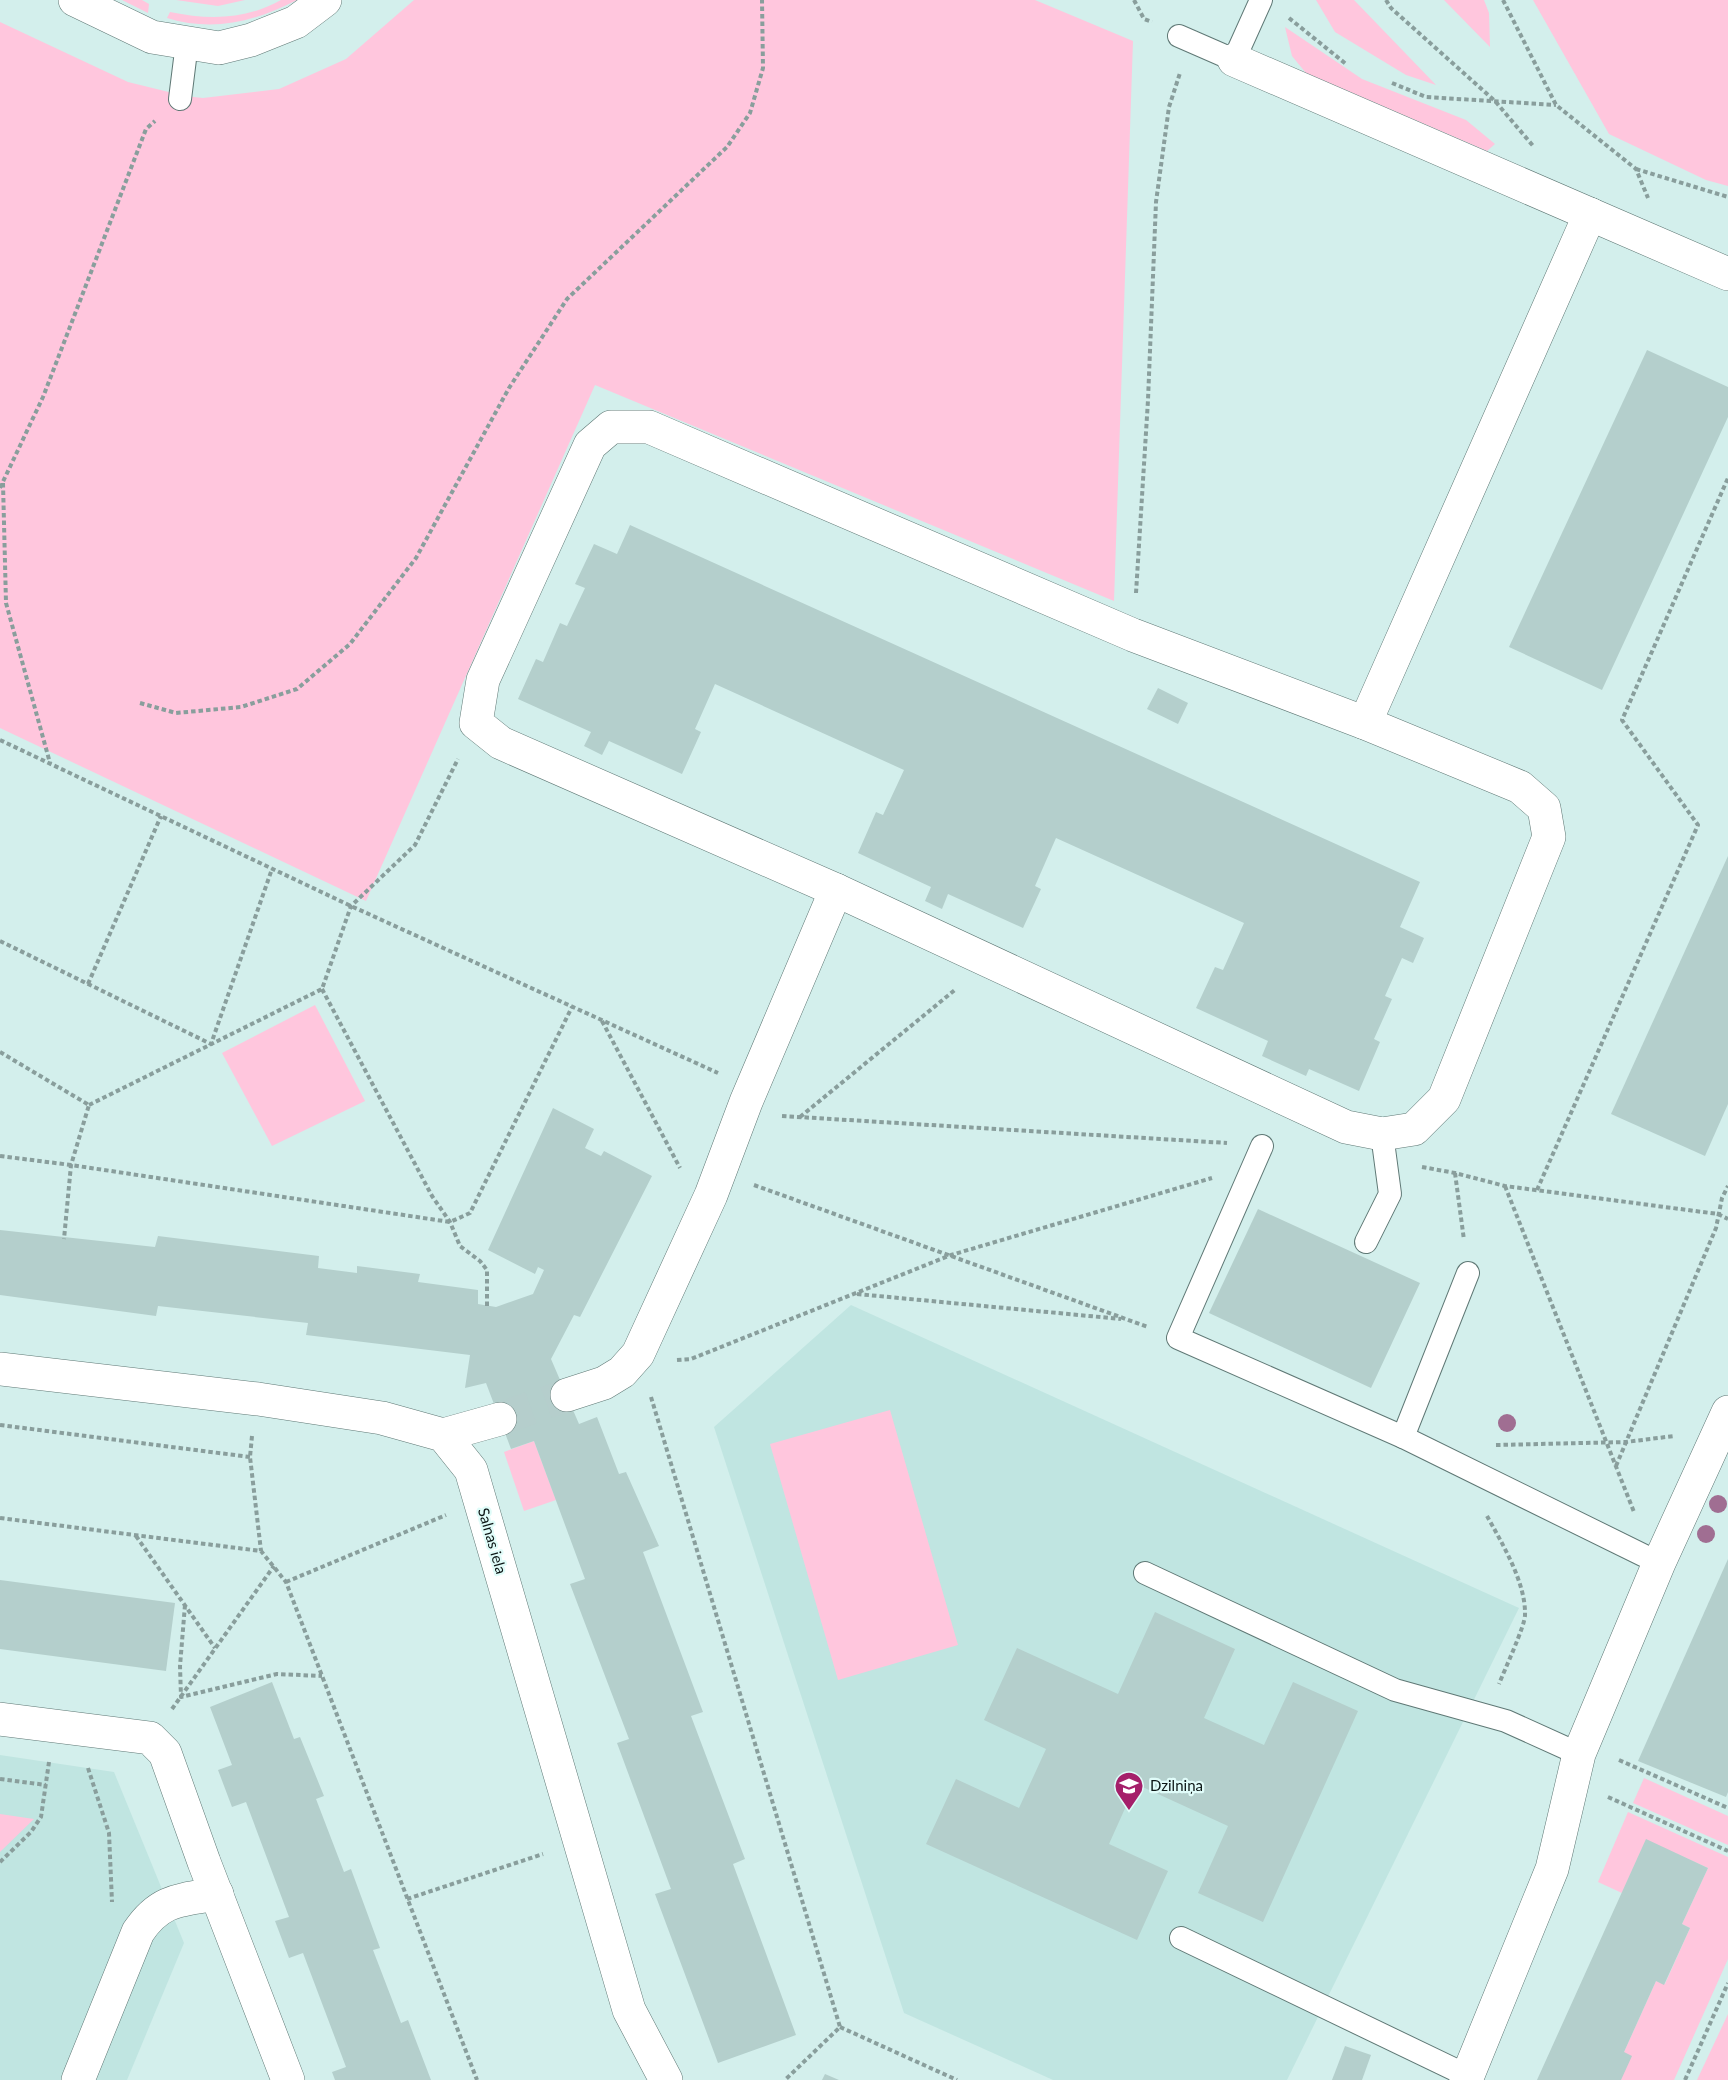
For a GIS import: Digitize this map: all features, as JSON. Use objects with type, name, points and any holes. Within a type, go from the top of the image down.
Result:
[{"type":"street","points":[[75,0],[152,37],[219,48],[251,40],[296,22],[325,0]]},
{"type":"street","points":[[1234,60],[1728,274]]},
{"type":"street","points":[[1365,723],[1590,214]]},
{"type":"street","points":[[611,427],[649,427],[1133,634],[1365,723],[1520,787],[1544,808],[1550,837],[1444,1099],[1414,1129],[1382,1134],[1346,1127],[836,890],[501,743],[476,723],[483,680],[590,445],[611,427]]},
{"type":"street","points":[[567,1395],[604,1383],[622,1372],[638,1354],[719,1174],[752,1088],[836,890]]},
{"type":"street","points":[[0,1369],[258,1399],[382,1418],[443,1435],[500,1419]]},
{"type":"street","points":[[1467,2078],[1552,1869],[1579,1754],[1659,1563],[1724,1421]]},
{"type":"street","name":"Salnas iela","points":[[443,1435],[471,1470],[629,2010],[666,2080]]},
{"type":"street","points":[[0,1719],[150,1738],[165,1753],[288,2080]]},
{"type":"street","points":[[78,2080],[138,1932],[148,1917],[172,1902],[217,1894]]},
{"type":"lane","points":[[1188,39],[1234,60],[1261,0]]},
{"type":"lane","points":[[180,99],[188,43]]},
{"type":"lane","points":[[1366,1242],[1390,1194],[1382,1134]]},
{"type":"lane","points":[[1262,1146],[1179,1338],[1403,1437],[1659,1563]]},
{"type":"lane","points":[[1403,1437],[1468,1273]]},
{"type":"lane","points":[[1145,1574],[1395,1690],[1506,1721],[1579,1754]]},
{"type":"lane","points":[[1181,1938],[1467,2078]]},
{"type":"path","points":[[140,703],[176,713],[241,707],[297,689],[350,644],[416,558],[509,388],[567,300],[727,147],[750,113],[763,68],[762,0]]},
{"type":"path","points":[[1386,0],[1391,8],[1495,101],[1539,153]]},
{"type":"path","points":[[1503,0],[1556,105],[1636,169],[1728,197]]},
{"type":"path","points":[[1284,14],[1347,65]]},
{"type":"path","points":[[1133,634],[1148,400],[1156,202],[1169,107],[1181,72],[1188,39]]},
{"type":"path","points":[[1387,81],[1426,97],[1556,105]]},
{"type":"path","points":[[0,488],[43,397],[146,129],[180,99]]},
{"type":"path","points":[[1636,169],[1671,248]]},
{"type":"path","points":[[1537,1190],[1698,825],[1622,720],[1728,478]]},
{"type":"path","points":[[3,482],[6,603],[51,764]]},
{"type":"path","points":[[64,1239],[70,1165],[89,1105],[322,989],[351,906],[415,845],[476,723]]},
{"type":"path","points":[[0,740],[351,906],[752,1088]]},
{"type":"path","points":[[88,984],[161,816]]},
{"type":"path","points":[[211,1044],[272,869]]},
{"type":"path","points":[[0,941],[211,1044]]},
{"type":"path","points":[[800,1117],[989,962]]},
{"type":"path","points":[[322,989],[432,1196],[450,1222],[460,1246],[480,1261],[487,1270],[487,1306]]},
{"type":"path","points":[[0,1156],[450,1222],[470,1213],[572,1007]]},
{"type":"path","points":[[601,1019],[682,1172]]},
{"type":"path","points":[[0,1053],[89,1105]]},
{"type":"path","points":[[1455,1173],[1468,1273]]},
{"type":"path","points":[[719,1174],[1179,1338]]},
{"type":"path","points":[[671,1360],[691,1359],[951,1256],[1213,1178]]},
{"type":"path","points":[[1505,1186],[1630,1503],[1659,1563]]},
{"type":"path","points":[[1616,1466],[1716,1228],[1722,1198],[1728,1186]]},
{"type":"path","points":[[854,1294],[1128,1320]]},
{"type":"path","points":[[638,1354],[840,2027],[957,2080]]},
{"type":"path","points":[[258,1399],[249,1457],[261,1551],[286,1582],[477,2080]]},
{"type":"path","points":[[1491,1445],[1626,1442],[1724,1421]]},
{"type":"path","points":[[0,1425],[249,1457]]},
{"type":"path","points":[[286,1582],[480,1501]]},
{"type":"path","points":[[1485,1514],[1519,1582],[1526,1616],[1487,1716]]},
{"type":"path","points":[[0,1518],[261,1551]]},
{"type":"path","points":[[136,1536],[215,1648]]},
{"type":"path","points":[[150,1738],[274,1566]]},
{"type":"path","points":[[180,1697],[185,1605]]},
{"type":"path","points":[[180,1697],[277,1674],[322,1676]]},
{"type":"path","points":[[0,1862],[31,1832],[41,1816],[46,1785],[65,1728]]},
{"type":"path","points":[[65,1728],[109,1833],[113,1907]]},
{"type":"path","points":[[1579,1754],[1604,1753],[1728,1808]]},
{"type":"path","points":[[0,1779],[46,1785]]},
{"type":"path","points":[[1601,1793],[1728,1851]]},
{"type":"path","points":[[407,1899],[580,1842]]},
{"type":"path","points":[[1685,2080],[1728,1983]]},
{"type":"path","points":[[785,2080],[840,2027]]},
{"type":"shaded area","points":[[122,0],[142,0],[149,4],[148,13]]},
{"type":"shaded area","points":[[176,0],[245,0],[218,6]]},
{"type":"shaded area","points":[[281,0],[297,0],[265,14],[233,22],[201,24],[167,18],[170,12],[213,17],[240,15]]},
{"type":"shaded area","points":[[414,0],[1035,0],[1133,41],[1114,601],[595,385],[366,901],[0,728],[0,22],[128,82],[203,98],[279,89],[346,59]]},
{"type":"shaded area","points":[[1316,0],[1354,0],[1436,85],[1406,75],[1335,32]]},
{"type":"shaded area","points":[[1444,0],[1484,0],[1489,13],[1490,47]]},
{"type":"shaded area","points":[[1533,0],[1728,0],[1728,186],[1706,180],[1609,134]]},
{"type":"shaded area","points":[[1285,27],[1362,79],[1466,120],[1495,144],[1487,151],[1306,73],[1292,56]]},
{"type":"shaded area","points":[[315,1005],[365,1101],[272,1146],[222,1053]]},
{"type":"shaded area","name":"Dzilniņa","points":[[851,1305],[1519,1608],[1287,2080],[1053,2080],[904,2013],[714,1427]]},
{"type":"shaded area","points":[[890,1410],[958,1645],[838,1680],[770,1444]]},
{"type":"shaded area","points":[[534,1441],[556,1500],[524,1511],[504,1452]]},
{"type":"shaded area","points":[[0,1755],[114,1772],[184,1943],[127,2080],[0,2080]]},
{"type":"shaded area","points":[[1644,1778],[1728,1816],[1728,1845],[1633,1803]]},
{"type":"shaded area","points":[[1628,1812],[1728,1857],[1728,1959],[1674,2080],[1621,2080],[1624,2052],[1656,1981],[1665,1984],[1690,1928],[1682,1924],[1708,1868],[1646,1840],[1622,1893],[1598,1882]]},
{"type":"shaded area","points":[[0,1814],[34,1819],[0,1852]]},
{"type":"shaded area","points":[[1728,2014],[1728,2080],[1697,2080]]},
{"type":"building","points":[[1647,350],[1728,387],[1728,417],[1602,690],[1509,647]]},
{"type":"building","points":[[630,525],[1420,882],[1400,927],[1424,938],[1413,963],[1402,958],[1385,996],[1392,999],[1374,1039],[1380,1042],[1359,1091],[1309,1069],[1306,1076],[1262,1056],[1268,1041],[1196,1008],[1215,967],[1223,970],[1244,923],[1056,838],[1035,886],[1041,889],[1023,928],[948,894],[942,909],[925,901],[931,887],[858,853],[876,812],[883,815],[904,770],[715,684],[695,729],[701,732],[682,774],[609,741],[602,755],[584,746],[591,732],[518,699],[536,659],[543,662],[560,623],[567,626],[585,588],[575,584],[594,544],[617,554]]},
{"type":"building","points":[[1158,688],[1188,703],[1178,724],[1147,709]]},
{"type":"building","points":[[1728,856],[1728,1104],[1705,1156],[1611,1114]]},
{"type":"building","points":[[553,1108],[594,1129],[585,1148],[601,1156],[604,1151],[652,1176],[580,1317],[574,1315],[551,1359],[579,1424],[597,1417],[619,1474],[626,1472],[659,1546],[643,1552],[703,1712],[691,1716],[745,1859],[733,1864],[796,2035],[718,2063],[655,1894],[671,1889],[617,1743],[629,1739],[570,1584],[585,1579],[534,1441],[511,1449],[486,1383],[465,1388],[470,1355],[306,1335],[308,1323],[158,1306],[156,1316],[0,1295],[0,1230],[155,1247],[158,1236],[319,1256],[318,1268],[357,1273],[357,1266],[420,1274],[418,1282],[478,1290],[478,1304],[496,1307],[533,1294],[544,1270],[538,1267],[535,1274],[488,1250]]},
{"type":"building","points":[[1258,1209],[1420,1283],[1371,1388],[1209,1313]]},
{"type":"building","points":[[1728,1559],[1728,1792],[1726,1797],[1638,1761]]},
{"type":"building","points":[[0,1580],[175,1603],[166,1671],[0,1649]]},
{"type":"building","points":[[1155,1612],[1235,1649],[1204,1718],[1264,1745],[1293,1682],[1358,1711],[1263,1922],[1198,1893],[1228,1826],[1136,1784],[1109,1844],[1168,1871],[1137,1940],[926,1844],[956,1779],[1019,1808],[1046,1749],[984,1720],[1017,1648],[1118,1694]]},
{"type":"building","points":[[272,1682],[294,1739],[300,1737],[324,1796],[316,1799],[344,1872],[351,1869],[380,1948],[373,1950],[401,2023],[408,2020],[431,2080],[335,2080],[332,2072],[346,2067],[303,1953],[289,1958],[275,1921],[289,1917],[246,1802],[232,1807],[218,1770],[232,1765],[210,1707]]},
{"type":"building","points":[[1646,1839],[1708,1868],[1682,1924],[1690,1928],[1664,1985],[1656,1981],[1624,2052],[1632,2056],[1621,2080],[1537,2080]]},
{"type":"building","points":[[1345,2046],[1371,2055],[1362,2080],[1332,2080]]},
{"type":"building","points":[[825,2074],[839,2080],[822,2080]]},
{"type":"tunnel","points":[[500,1419],[567,1395]]},
{"type":"place","name":"Dzilniņa","points":[[1129,1812]]}]
